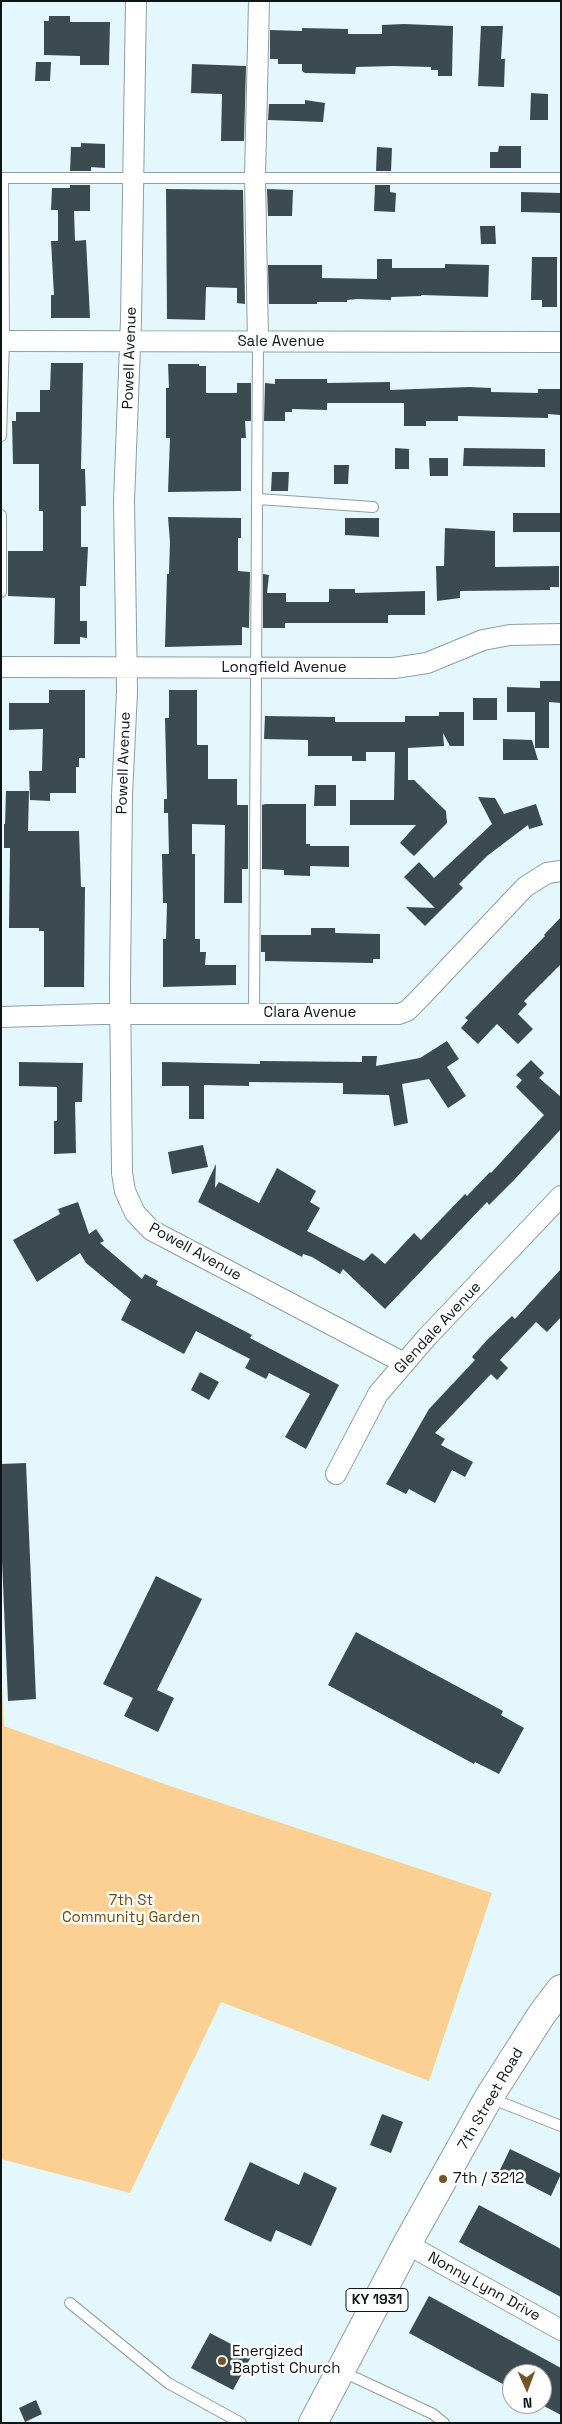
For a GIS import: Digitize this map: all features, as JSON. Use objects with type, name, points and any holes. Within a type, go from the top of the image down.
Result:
[{"type":"main road","name":"7th Street Road","points":[[313,2423],[407,2244],[489,2097],[542,2014],[561,1989]]},
{"type":"street","name":"Powell Avenue","points":[[136,1],[134,178],[124,501],[127,667],[122,795],[122,1173],[128,1201],[139,1218],[151,1230],[404,1363]]},
{"type":"street","points":[[258,342],[255,177],[260,1]]},
{"type":"street","name":"Sale Avenue","points":[[3,341],[561,342]]},
{"type":"street","name":"Longfield Avenue","points":[[1,667],[256,668],[414,666],[445,657],[483,640],[510,635],[561,634]]},
{"type":"street","name":"Clara Avenue","points":[[1,1016],[254,1013],[399,1014],[407,1011],[525,887],[547,873],[561,871]]},
{"type":"street","name":"Glendale Avenue","points":[[336,1474],[378,1394],[404,1363],[561,1196]]},
{"type":"street","name":"Nonny Lynn Drive","points":[[407,2244],[561,2330]]},
{"type":"lane","points":[[1,436],[3,341],[2,178],[561,178]]},
{"type":"lane","points":[[254,1013],[258,342]]},
{"type":"lane","points":[[258,499],[373,506]]},
{"type":"lane","points":[[1,515],[1,592]]},
{"type":"lane","points":[[489,2097],[561,2126]]},
{"type":"lane","points":[[70,2303],[168,2383],[241,2423]]},
{"type":"lane","points":[[340,2370],[433,2414],[443,2422]]},
{"type":"green space","name":"7th St Community Garden","points":[[1,1664],[4,1726],[167,1785],[492,1893],[429,2081],[221,2002],[130,2193],[1,2159]]},
{"type":"building","points":[[49,16],[70,16],[70,22],[110,22],[109,65],[80,65],[80,56],[44,55],[44,21],[49,21]]},
{"type":"building","points":[[382,25],[453,26],[452,76],[438,76],[438,70],[431,70],[431,67],[393,66],[356,67],[355,74],[305,73],[302,71],[302,64],[278,64],[278,59],[270,59],[270,30],[302,31],[302,28],[348,29],[348,34],[382,34]]},
{"type":"building","points":[[481,26],[503,26],[501,59],[505,59],[504,87],[478,86]]},
{"type":"building","points":[[36,62],[51,62],[50,81],[35,81]]},
{"type":"building","points":[[192,64],[246,66],[244,141],[221,141],[222,94],[191,93]]},
{"type":"building","points":[[531,93],[548,94],[548,120],[530,120]]},
{"type":"building","points":[[305,100],[325,103],[323,122],[268,120],[269,104],[305,104]]},
{"type":"building","points":[[81,143],[105,144],[105,168],[91,167],[91,171],[70,171],[71,147],[81,147]]},
{"type":"building","points":[[499,146],[521,146],[521,168],[490,168],[490,152],[498,152]]},
{"type":"building","points":[[377,147],[392,148],[391,171],[376,171]]},
{"type":"building","points":[[70,185],[90,185],[90,211],[74,211],[75,241],[86,240],[90,318],[51,318],[51,295],[54,295],[51,241],[58,241],[58,210],[51,210],[52,188],[70,188]]},
{"type":"building","points":[[375,185],[390,185],[390,192],[396,193],[395,212],[374,211]]},
{"type":"building","points":[[166,189],[243,190],[245,304],[237,303],[237,288],[206,287],[205,320],[167,319]]},
{"type":"building","points":[[267,189],[293,190],[292,216],[268,216]]},
{"type":"building","points":[[521,192],[561,193],[561,213],[521,212]]},
{"type":"building","points":[[480,226],[495,226],[496,244],[481,244]]},
{"type":"building","points":[[532,257],[557,257],[557,307],[542,307],[542,300],[531,300]]},
{"type":"building","points":[[377,259],[392,259],[392,268],[445,268],[445,264],[489,265],[488,297],[421,295],[391,297],[391,300],[357,299],[347,300],[347,302],[317,302],[317,304],[269,304],[268,265],[322,265],[322,278],[377,279]]},
{"type":"building","points":[[51,363],[83,363],[81,469],[85,469],[86,506],[81,506],[81,547],[88,547],[86,586],[80,586],[80,621],[87,621],[87,638],[80,637],[80,644],[54,644],[55,598],[8,596],[8,551],[43,551],[43,511],[39,511],[39,464],[13,464],[12,421],[16,421],[16,412],[40,412],[40,390],[50,390]]},
{"type":"building","points":[[168,364],[199,364],[199,366],[206,366],[206,393],[237,393],[237,383],[251,383],[251,421],[245,421],[246,438],[241,438],[241,491],[168,492],[170,438],[166,438],[166,388],[169,388]]},
{"type":"building","points":[[275,379],[327,379],[327,383],[390,382],[390,390],[469,387],[491,388],[491,392],[538,393],[538,389],[560,389],[560,415],[548,414],[548,418],[458,416],[458,421],[426,421],[426,426],[404,426],[404,403],[327,403],[327,410],[292,409],[292,412],[285,412],[285,421],[264,421],[265,383],[275,384]]},
{"type":"building","points":[[395,448],[409,449],[409,469],[395,469]]},
{"type":"building","points":[[464,448],[545,449],[545,467],[463,466]]},
{"type":"building","points":[[429,458],[448,458],[448,476],[430,476]]},
{"type":"building","points":[[334,465],[349,465],[348,484],[334,484]]},
{"type":"building","points":[[272,472],[289,472],[288,491],[271,491]]},
{"type":"building","points":[[513,513],[561,513],[561,532],[513,532]]},
{"type":"building","points":[[168,517],[241,518],[241,538],[238,538],[238,571],[250,572],[249,628],[242,627],[242,645],[165,647],[170,542]]},
{"type":"building","points":[[345,518],[379,518],[379,537],[345,535]]},
{"type":"building","points":[[445,528],[495,531],[495,567],[559,566],[559,587],[550,587],[550,590],[460,591],[460,598],[437,601],[436,566],[444,566]]},
{"type":"building","points":[[263,574],[269,575],[267,593],[286,593],[286,602],[329,602],[329,589],[355,589],[355,593],[425,591],[425,615],[388,615],[388,623],[285,623],[285,628],[263,628]]},
{"type":"building","points":[[540,681],[561,681],[561,703],[549,702],[549,748],[535,748],[535,712],[507,712],[507,687],[540,688]]},
{"type":"building","points":[[49,690],[85,690],[85,758],[79,758],[79,767],[76,767],[76,793],[50,793],[50,801],[30,800],[29,771],[42,771],[43,729],[9,730],[9,703],[49,703]]},
{"type":"building","points":[[169,690],[197,690],[197,745],[208,745],[208,779],[237,779],[237,805],[248,805],[248,869],[242,869],[242,903],[224,903],[225,825],[192,824],[192,854],[195,854],[195,939],[200,939],[200,952],[206,952],[205,965],[236,965],[236,985],[163,987],[163,939],[166,939],[167,903],[163,903],[162,854],[169,854],[168,813],[164,813],[164,799],[167,799],[165,718],[169,718]]},
{"type":"building","points":[[473,698],[497,698],[497,720],[473,720]]},
{"type":"building","points":[[439,712],[464,712],[464,746],[450,746],[443,733],[444,746],[408,748],[408,780],[414,780],[446,811],[447,823],[414,856],[400,843],[416,825],[350,825],[350,800],[394,800],[395,752],[366,752],[366,761],[352,761],[352,756],[308,756],[308,740],[264,739],[265,716],[335,717],[335,722],[405,722],[405,716],[439,716]]},
{"type":"building","points":[[503,739],[532,740],[538,760],[503,760]]},
{"type":"building","points":[[315,785],[336,785],[336,806],[314,806]]},
{"type":"building","points":[[6,791],[29,791],[28,831],[79,831],[81,887],[85,887],[84,987],[44,987],[44,931],[39,931],[39,928],[9,928],[10,848],[4,848]]},
{"type":"building","points":[[478,797],[495,798],[504,814],[536,804],[543,825],[529,829],[528,825],[487,856],[459,884],[463,888],[425,926],[406,907],[435,908],[404,877],[419,862],[434,878],[492,824]]},
{"type":"building","points":[[306,804],[306,844],[310,844],[310,846],[349,846],[349,867],[310,866],[310,876],[284,875],[284,870],[262,869],[262,805]]},
{"type":"building","points":[[561,917],[561,964],[524,1001],[527,1004],[518,1014],[533,1029],[518,1044],[497,1024],[478,1044],[461,1028],[468,1020],[465,1018]]},
{"type":"building","points":[[311,928],[335,928],[335,933],[380,934],[380,959],[373,959],[373,963],[265,961],[265,952],[261,952],[261,935],[311,935]]},
{"type":"building","points":[[447,1041],[459,1059],[447,1067],[466,1096],[448,1108],[429,1079],[402,1084],[408,1123],[394,1126],[389,1095],[343,1094],[343,1083],[249,1082],[249,1086],[204,1085],[204,1119],[189,1119],[189,1086],[162,1086],[162,1062],[260,1064],[260,1061],[362,1062],[362,1056],[377,1056],[376,1066],[420,1058]]},
{"type":"building","points":[[531,1060],[544,1073],[539,1078],[561,1097],[561,1129],[515,1179],[489,1205],[487,1202],[385,1309],[343,1269],[340,1274],[312,1257],[303,1254],[302,1257],[198,1202],[216,1164],[215,1188],[219,1182],[259,1203],[277,1168],[316,1191],[310,1202],[320,1208],[307,1231],[364,1261],[372,1253],[385,1264],[414,1233],[421,1240],[465,1194],[467,1196],[491,1173],[544,1115],[516,1087],[522,1080],[516,1075]]},
{"type":"building","points":[[19,1062],[83,1063],[82,1102],[75,1102],[76,1153],[54,1154],[54,1121],[57,1121],[57,1087],[19,1086]]},
{"type":"building","points":[[203,1145],[208,1167],[172,1174],[168,1152]]},
{"type":"building","points":[[78,1202],[89,1234],[96,1229],[104,1241],[100,1243],[142,1279],[145,1274],[158,1281],[156,1285],[252,1335],[250,1338],[339,1385],[306,1449],[285,1437],[310,1394],[269,1373],[266,1379],[245,1368],[250,1359],[196,1331],[184,1354],[121,1320],[131,1300],[86,1263],[80,1253],[37,1282],[13,1240],[60,1214],[58,1209]]},
{"type":"building","points":[[561,1269],[561,1317],[547,1332],[536,1322],[500,1360],[508,1368],[497,1380],[491,1374],[435,1433],[445,1439],[441,1445],[473,1462],[465,1477],[452,1470],[435,1503],[409,1489],[406,1494],[386,1484],[429,1409],[475,1360],[472,1357],[487,1340],[512,1316],[515,1319]]},
{"type":"building","points":[[200,1372],[219,1382],[209,1400],[191,1390]]},
{"type":"building","points":[[26,1463],[36,1699],[8,1701],[1,1537],[1,1464]]},
{"type":"building","points":[[156,1576],[202,1599],[157,1690],[174,1698],[158,1732],[124,1716],[133,1698],[103,1684]]},
{"type":"building","points":[[356,1632],[503,1711],[501,1715],[524,1728],[499,1774],[475,1762],[474,1764],[328,1685]]},
{"type":"building","points":[[382,2114],[403,2122],[391,2153],[370,2145]]},
{"type":"building","points":[[510,2149],[561,2174],[551,2196],[500,2170]]},
{"type":"building","points":[[250,2162],[299,2185],[304,2172],[337,2188],[311,2246],[276,2230],[271,2242],[224,2220]]},
{"type":"building","points":[[479,2205],[561,2249],[561,2297],[459,2242]]},
{"type":"building","points":[[429,2296],[561,2368],[561,2415],[552,2410],[552,2364],[502,2364],[502,2384],[409,2333]]},
{"type":"building","name":"Energized Baptist Church","points":[[210,2333],[252,2355],[233,2390],[191,2368]]},
{"type":"building","points":[[36,2400],[42,2414],[25,2422],[19,2408]]},
{"type":"place","name":"7th / 3212","points":[[443,2179]]},
{"type":"place","name":"Energized Baptist Church","points":[[222,2361]]}]
